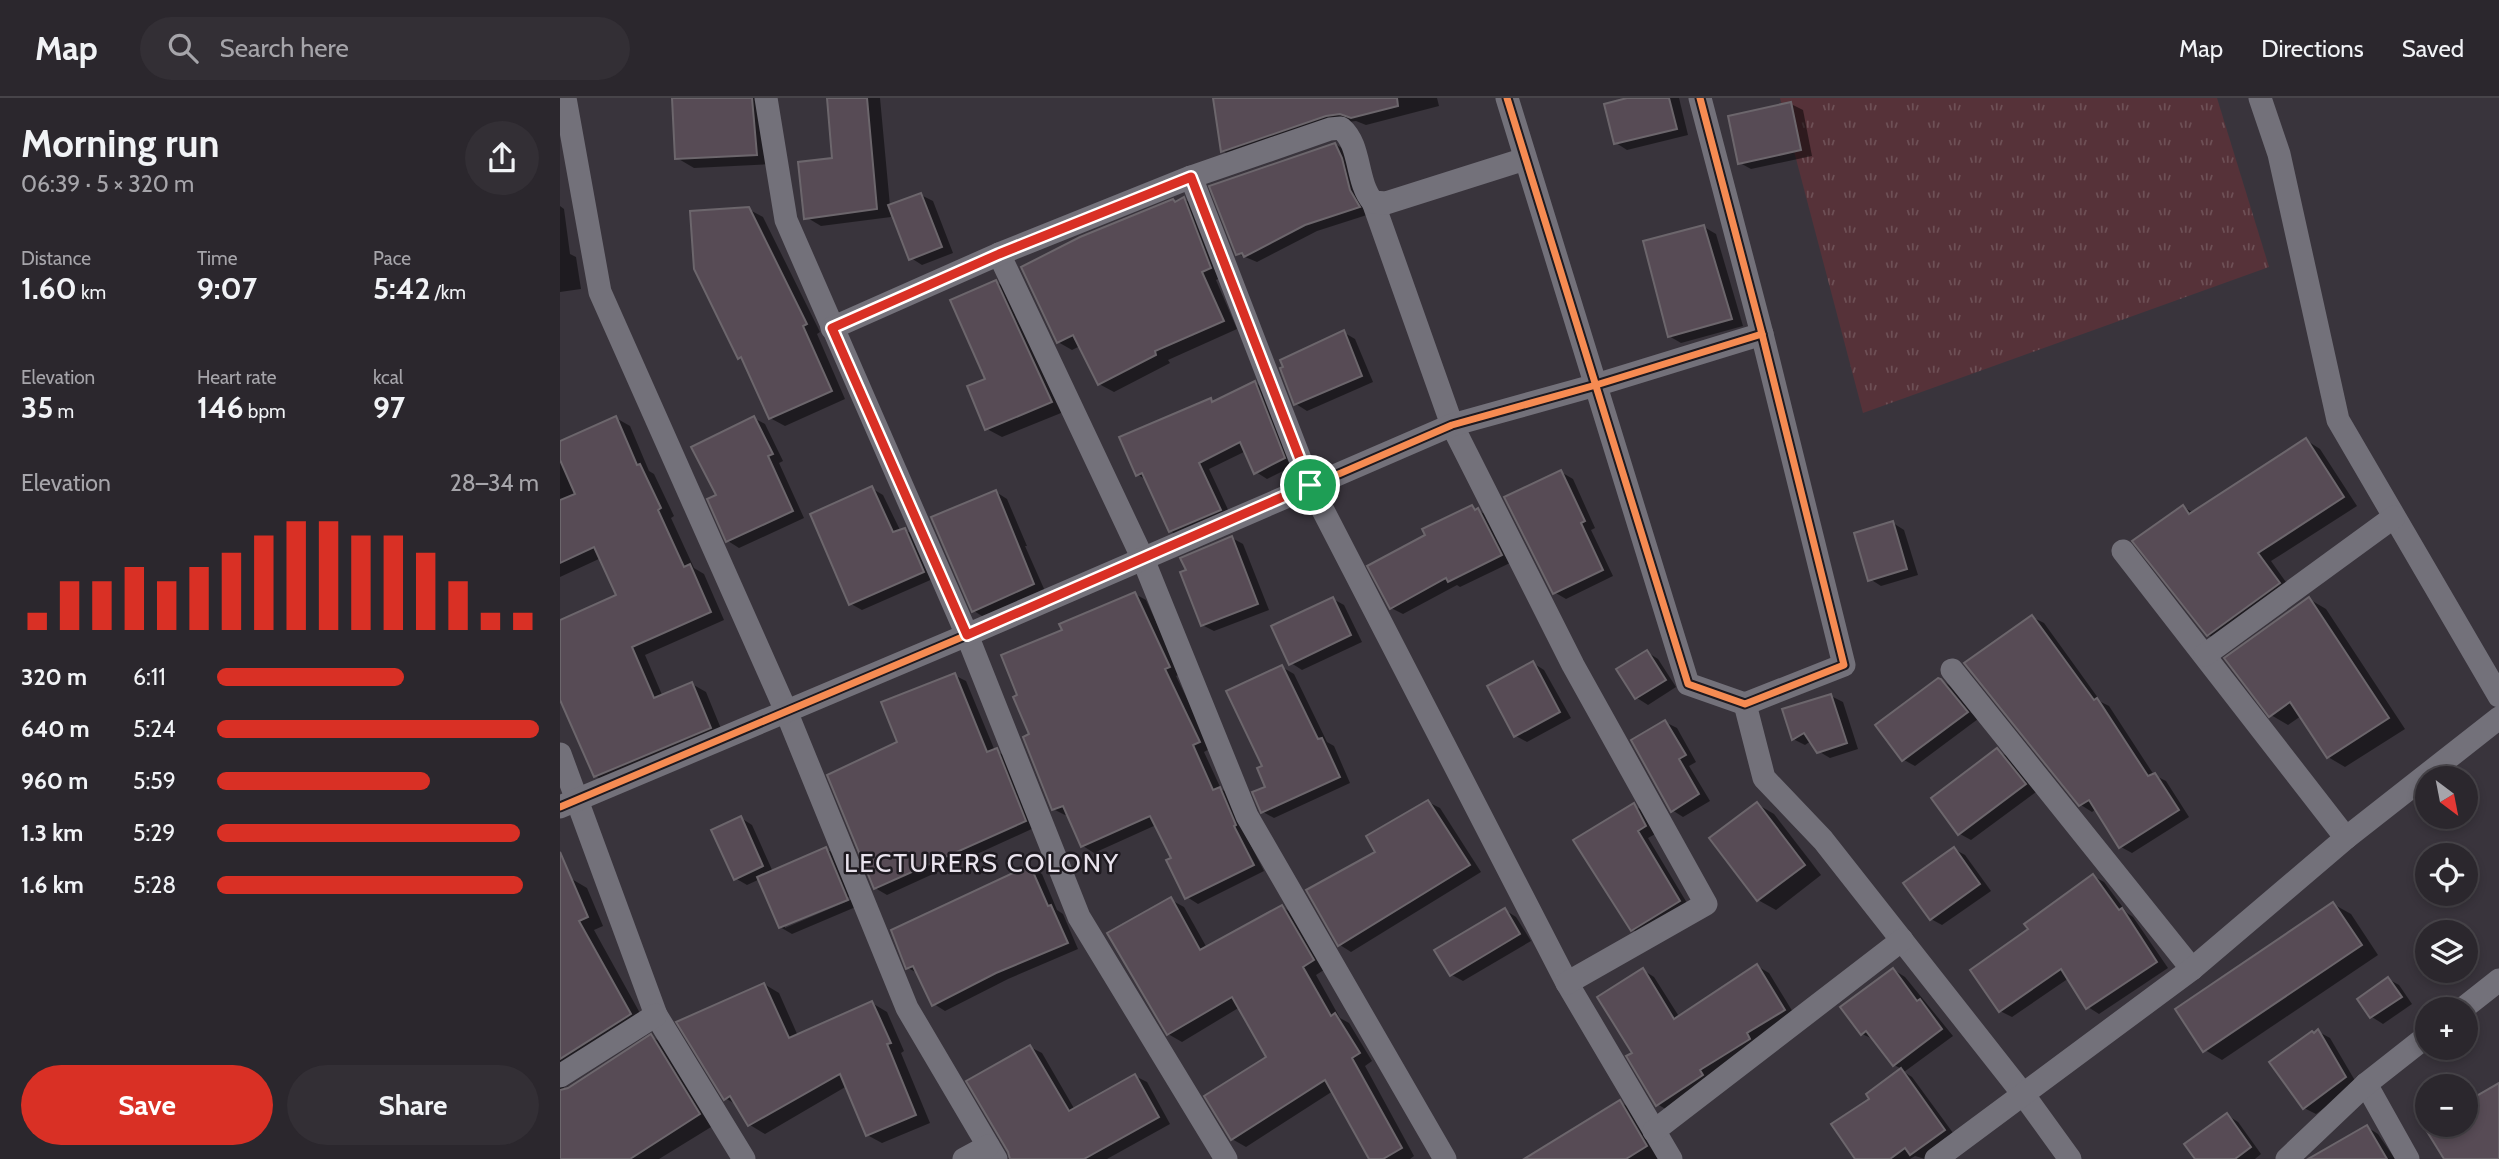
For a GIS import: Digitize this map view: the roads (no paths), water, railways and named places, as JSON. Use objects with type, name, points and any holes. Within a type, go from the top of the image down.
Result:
[{"type":"street","points":[[565,98],[600,292],[786,711],[907,1008],[992,1152],[964,1159]]},
{"type":"street","points":[[766,98],[786,220],[967,635],[1079,917],[1226,1159]]},
{"type":"street","points":[[1507,98],[1688,684],[1745,704],[1844,665],[1700,98]]},
{"type":"street","points":[[2260,98],[2279,154],[2338,420],[2499,696]]},
{"type":"street","points":[[832,328],[999,254],[1191,177],[1330,129],[1341,128],[1349,135],[1366,194],[1373,202],[1452,425],[1573,665],[1706,904],[1567,982]]},
{"type":"street","points":[[1373,202],[1386,203],[1525,159]]},
{"type":"street","points":[[1191,177],[1310,485],[1567,982],[1671,1159]]},
{"type":"street","points":[[999,254],[1143,559],[1247,816],[1445,1159]]},
{"type":"street","points":[[569,802],[967,635],[1452,425],[1596,385],[1762,334]]},
{"type":"street","points":[[2205,655],[2394,517]]},
{"type":"street","points":[[2123,551],[2346,838]]},
{"type":"street","points":[[1952,670],[2192,969]]},
{"type":"street","points":[[1745,704],[1764,778],[1823,841],[2023,1094],[2070,1159]]},
{"type":"street","points":[[1936,1159],[2192,969],[2346,838],[2499,718]]},
{"type":"street","points":[[560,754],[569,802],[656,1015],[744,1159]]},
{"type":"street","points":[[1654,1131],[1902,940]]},
{"type":"street","points":[[2477,997],[2499,980]]},
{"type":"street","points":[[560,1076],[656,1015]]},
{"type":"street","points":[[2287,1159],[2366,1083],[2415,1045]]},
{"type":"street","points":[[2366,1083],[2408,1159]]},
{"type":"district","name":"LECTURERS COLONY","points":[[982,863]]}]
